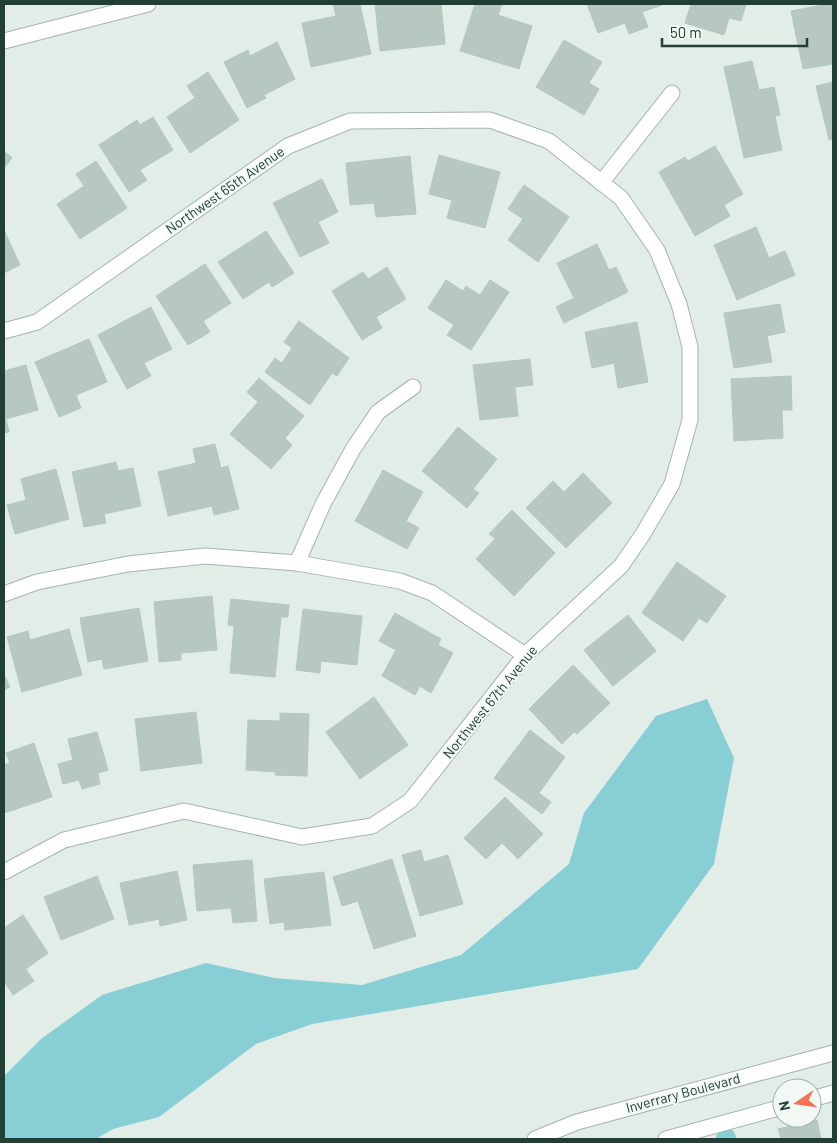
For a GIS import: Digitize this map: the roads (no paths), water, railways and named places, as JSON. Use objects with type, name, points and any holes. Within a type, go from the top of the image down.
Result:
[{"type":"street","points":[[4,41],[148,4]]},
{"type":"street","points":[[601,183],[672,94]]},
{"type":"street","name":"Northwest 65th Avenue","points":[[4,331],[37,322],[288,146],[350,121],[490,120],[550,140],[601,183]]},
{"type":"street","name":"Northwest 67th Avenue","points":[[4,872],[64,840],[184,811],[302,837],[372,826],[410,802],[525,656],[621,566],[643,534],[672,484],[690,420],[690,347],[679,304],[657,250],[621,198],[601,183]]},
{"type":"street","points":[[297,563],[323,504],[353,449],[378,412],[413,387]]},
{"type":"street","points":[[4,594],[37,582],[128,564],[205,556],[297,563],[400,581],[432,593],[525,656]]},
{"type":"street","name":"Inverrary Boulevard","points":[[535,1139],[577,1122],[833,1053]]},
{"type":"street","points":[[666,1139],[772,1110]]},
{"type":"water","points":[[707,699],[734,758],[714,864],[638,969],[312,1024],[256,1044],[159,1117],[113,1129],[96,1139],[4,1139],[4,1076],[41,1039],[102,995],[206,963],[274,978],[362,985],[461,955],[569,864],[584,813],[656,716]]}]
